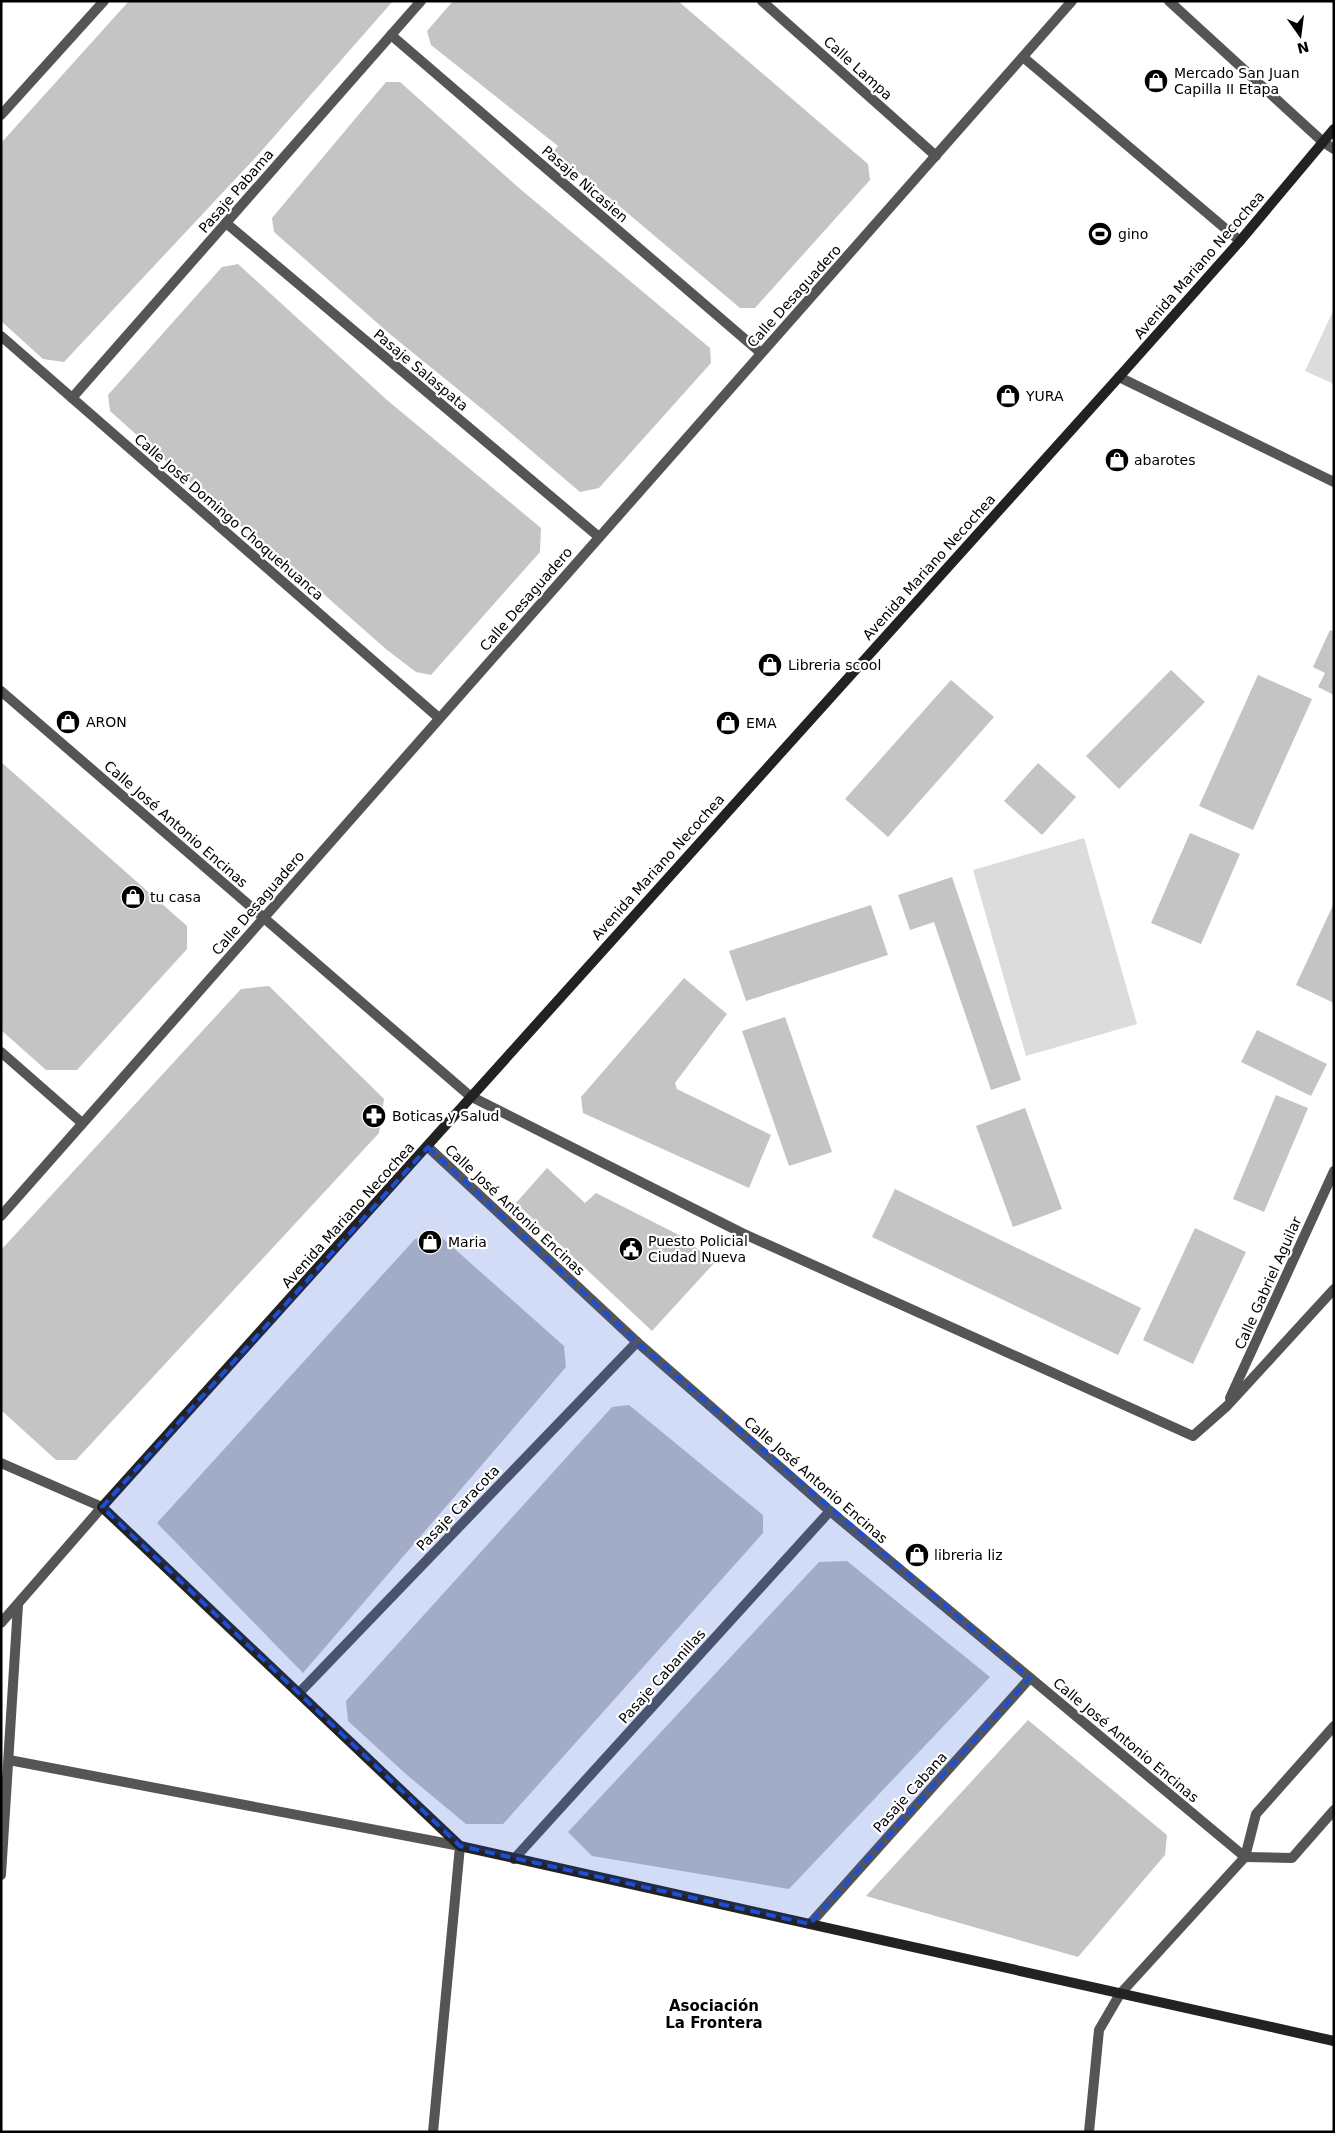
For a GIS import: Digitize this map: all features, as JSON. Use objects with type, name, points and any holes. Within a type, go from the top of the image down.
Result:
[{"type":"main road","name":"Avenida Mariano Necochea","points":[[102,1507],[1119,377],[1240,241],[1334,129]]},
{"type":"main road","points":[[102,1507],[460,1846],[1334,2041]]},
{"type":"street","points":[[1,115],[104,1]]},
{"type":"street","name":"Pasaje Pabama","points":[[72,398],[421,1]]},
{"type":"street","name":"Calle Lampa","points":[[762,1],[936,156]]},
{"type":"street","name":"Calle Desaguadero","points":[[1,1216],[1072,1]]},
{"type":"street","points":[[1169,1],[1323,142],[1334,149]]},
{"type":"street","name":"Pasaje Nicasien","points":[[392,35],[761,353]]},
{"type":"street","points":[[1023,57],[1240,241]]},
{"type":"street","name":"Pasaje Salaspata","points":[[226,223],[599,537]]},
{"type":"street","name":"Calle José Domingo Choquehuanca","points":[[1,336],[439,718]]},
{"type":"street","points":[[1119,377],[1334,482]]},
{"type":"street","name":"Calle José Antonio Encinas","points":[[1,691],[470,1096],[742,1233],[1193,1436],[1227,1406]]},
{"type":"street","points":[[1,1052],[82,1123]]},
{"type":"street","name":"Calle José Antonio Encinas","points":[[428,1147],[637,1342],[830,1511],[1245,1857]]},
{"type":"street","name":"Calle Gabriel Aguilar","points":[[1227,1406],[1334,1171]]},
{"type":"street","points":[[1227,1406],[1334,1289]]},
{"type":"street","name":"Pasaje Caracota","points":[[298,1693],[637,1342]]},
{"type":"street","points":[[1,1464],[102,1507]]},
{"type":"street","name":"Avenida Mariano Necochea","points":[[1,1623],[102,1507]]},
{"type":"street","name":"Pasaje Cabanillas","points":[[514,1859],[830,1511]]},
{"type":"street","points":[[1,1875],[18,1605]]},
{"type":"street","name":"Pasaje Cabana","points":[[810,1924],[1030,1678]]},
{"type":"street","points":[[1089,2132],[1099,2030],[1120,1994],[1245,1857],[1256,1814],[1334,1726]]},
{"type":"street","points":[[9,1760],[460,1846],[433,2132]]},
{"type":"street","points":[[1245,1857],[1292,1858],[1334,1810]]},
{"type":"highlighted area","points":[[428,1147],[637,1342],[1030,1678],[810,1924],[460,1846],[102,1507]]},
{"type":"shaded area","points":[[1334,309],[1334,384],[1305,371]]},
{"type":"shaded area","points":[[1084,838],[1137,1024],[1026,1056],[973,870]]},
{"type":"building","points":[[129,1],[393,1],[257,156],[64,362],[43,359],[1,321],[1,143]]},
{"type":"building","points":[[453,1],[678,1],[868,164],[870,180],[755,308],[740,308],[554,151],[558,146],[431,45],[427,31]]},
{"type":"building","points":[[386,82],[400,82],[519,188],[710,348],[711,363],[599,488],[580,492],[391,335],[274,232],[272,218]]},
{"type":"building","points":[[238,264],[387,400],[541,528],[540,552],[431,675],[416,672],[387,650],[293,567],[225,514],[110,411],[108,395],[222,267]]},
{"type":"building","points":[[1330,630],[1334,632],[1334,695],[1318,687],[1325,673],[1313,667]]},
{"type":"building","points":[[1171,670],[1205,702],[1119,789],[1086,756]]},
{"type":"building","points":[[1258,675],[1312,699],[1253,830],[1199,806]]},
{"type":"building","points":[[951,680],[994,717],[888,837],[845,799]]},
{"type":"building","points":[[1,762],[187,926],[187,949],[77,1070],[46,1070],[1,1030]]},
{"type":"building","points":[[1038,763],[1076,797],[1042,835],[1004,801]]},
{"type":"building","points":[[1190,833],[1240,854],[1201,944],[1151,923]]},
{"type":"building","points":[[952,877],[1021,1080],[991,1090],[934,922],[910,930],[898,895]]},
{"type":"building","points":[[1334,903],[1334,1003],[1296,985]]},
{"type":"building","points":[[871,905],[888,955],[746,1001],[729,951]]},
{"type":"building","points":[[684,978],[727,1014],[675,1083],[677,1089],[771,1135],[749,1188],[583,1113],[581,1097]]},
{"type":"building","points":[[269,986],[384,1099],[379,1133],[76,1460],[56,1460],[1,1410],[1,1250],[241,989]]},
{"type":"building","points":[[785,1017],[832,1152],[789,1166],[742,1031]]},
{"type":"building","points":[[1257,1030],[1327,1064],[1311,1096],[1241,1062]]},
{"type":"building","points":[[1276,1095],[1308,1108],[1264,1212],[1233,1199]]},
{"type":"building","points":[[1025,1108],[1062,1209],[1013,1227],[976,1126]]},
{"type":"building","name":"Puesto Policial Ciudad Nueva","points":[[547,1168],[585,1203],[596,1193],[679,1235],[715,1262],[652,1331],[516,1203]]},
{"type":"building","points":[[895,1189],[1141,1308],[1118,1355],[872,1237]]},
{"type":"building","points":[[1195,1228],[1246,1252],[1193,1364],[1143,1340]]},
{"type":"building","points":[[439,1235],[564,1346],[566,1367],[303,1673],[157,1523],[415,1239]]},
{"type":"building","points":[[629,1405],[763,1515],[763,1533],[503,1824],[466,1824],[407,1775],[348,1721],[346,1701],[612,1407]]},
{"type":"building","points":[[847,1561],[990,1677],[789,1889],[592,1856],[568,1832],[819,1562]]},
{"type":"building","points":[[1028,1720],[1167,1835],[1165,1855],[1078,1957],[866,1896]]},
{"type":"place","name":"Mercado San Juan Capilla II Etapa","points":[[1156,81]]},
{"type":"place","name":"gino","points":[[1100,234]]},
{"type":"place","name":"YURA","points":[[1008,396]]},
{"type":"place","name":"abarotes","points":[[1117,460]]},
{"type":"place","name":"Libreria scool","points":[[770,665]]},
{"type":"place","name":"ARON","points":[[68,722]]},
{"type":"place","name":"EMA","points":[[728,723]]},
{"type":"place","name":"tu casa","points":[[133,897]]},
{"type":"place","name":"Boticas y Salud","points":[[374,1116]]},
{"type":"place","name":"Maria","points":[[430,1242]]},
{"type":"place","name":"Puesto Policial Ciudad Nueva","points":[[631,1249]]},
{"type":"place","name":"libreria liz","points":[[917,1555]]},
{"type":"district","name":"Asociación La Frontera","points":[[714,2014]]}]
